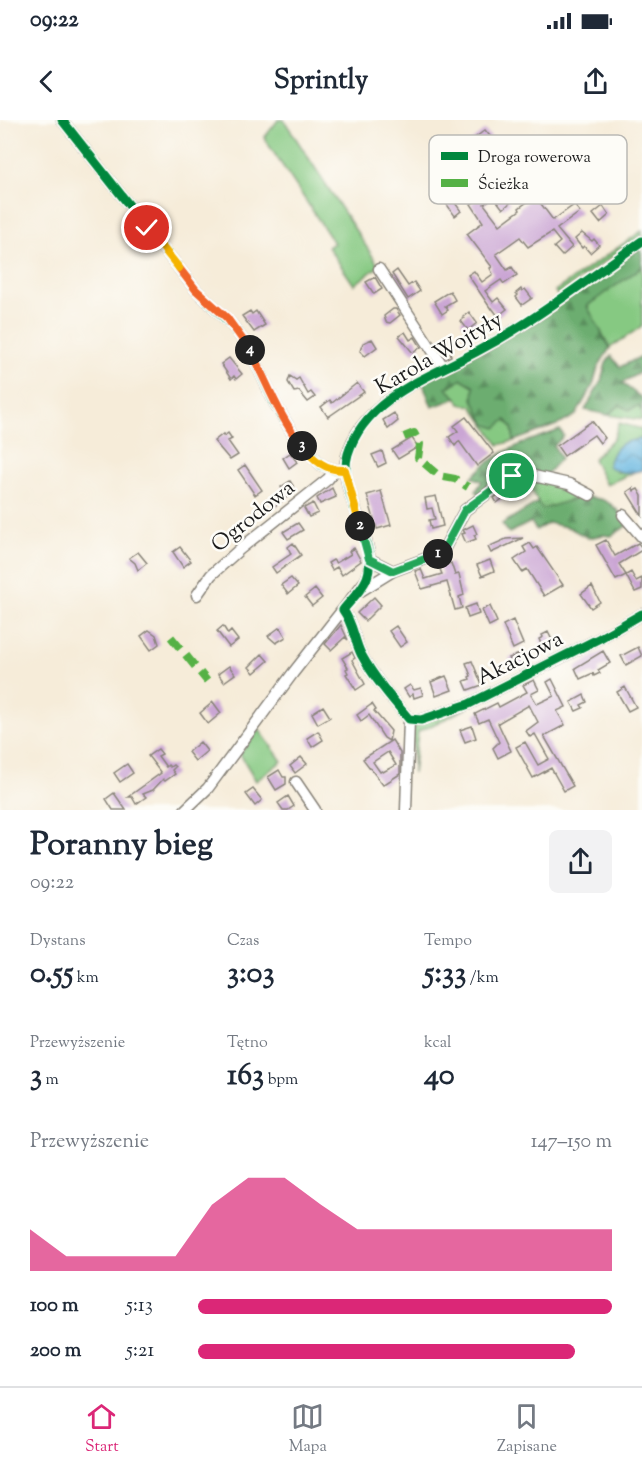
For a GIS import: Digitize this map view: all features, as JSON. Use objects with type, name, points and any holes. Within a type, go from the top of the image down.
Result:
[{"type":"street","points":[[62,120],[196,290],[232,324],[252,353],[275,404],[293,434],[321,465],[340,470],[369,559],[368,576],[357,594],[292,673],[208,788],[184,810]]},
{"type":"street","name":"Karola Wojtyły","points":[[340,470],[354,438],[365,423],[394,396],[528,321],[642,241]]},
{"type":"street","points":[[379,269],[444,368]]},
{"type":"street","name":"Ogrodowa","points":[[197,595],[211,575],[240,549],[340,470]]},
{"type":"street","points":[[357,594],[393,571],[438,554],[444,549],[465,510],[512,476],[525,474],[569,484],[590,495]]},
{"type":"street","points":[[623,515],[642,537]]},
{"type":"street","points":[[369,559],[393,571]]},
{"type":"street","points":[[343,610],[349,619],[363,657],[383,687],[409,719],[410,754],[406,810]]},
{"type":"street","name":"Akacjowa","points":[[409,719],[421,720],[469,704],[600,638],[642,614]]},
{"type":"street","points":[[296,782],[315,810]]},
{"type":"green space","points":[[278,120],[284,120],[379,266],[354,285],[328,247],[334,243],[264,138]]},
{"type":"green space","points":[[642,231],[642,236],[557,295],[555,291]]},
{"type":"green space","points":[[641,248],[642,267],[587,306],[610,348],[598,367],[593,385],[576,415],[562,423],[514,441],[512,427],[506,420],[496,428],[485,424],[473,399],[474,386],[462,379],[446,388],[457,398],[432,407],[422,381]]},
{"type":"green space","points":[[642,267],[642,326],[610,348],[587,306]]},
{"type":"green space","points":[[611,356],[620,367],[642,356],[642,371],[622,383],[642,398],[642,411],[638,406],[629,410],[620,405],[608,415],[585,410],[601,381],[606,363]]},
{"type":"green space","points":[[462,379],[474,386],[512,427],[514,441],[499,445],[472,406],[460,404],[446,388]]},
{"type":"green space","points":[[620,405],[638,405],[642,411],[642,420],[608,415]]},
{"type":"green space","points":[[619,423],[642,429],[642,440],[639,439],[616,472],[634,472],[606,485],[593,459],[614,438]]},
{"type":"green space","points":[[560,430],[564,436],[554,446],[561,458],[546,475],[522,470],[480,497],[476,491],[482,481],[472,477],[487,463],[523,443]]},
{"type":"green space","points":[[524,476],[569,486],[584,496],[542,509]]},
{"type":"green space","points":[[584,496],[608,502],[630,524],[611,536],[588,538],[570,528],[549,523],[536,530],[531,522],[509,533],[502,524],[538,502],[542,508]]},
{"type":"green space","points":[[467,708],[418,732],[413,774],[413,723]]},
{"type":"green space","points":[[259,729],[282,761],[256,781],[240,754]]},
{"type":"water","points":[[642,440],[642,470],[624,472],[608,466],[618,446]]},
{"type":"building","points":[[485,130],[489,135],[479,135]]},
{"type":"building","points":[[447,204],[456,204],[461,211],[455,216]]},
{"type":"building","points":[[471,204],[484,204],[500,225],[524,204],[541,204],[553,220],[574,205],[580,212],[557,229],[572,247],[562,256],[554,247],[560,242],[552,232],[528,247],[520,237],[496,254],[507,270],[512,267],[517,275],[504,284],[501,280],[485,291],[493,302],[498,298],[507,309],[498,316],[468,275],[474,271],[482,282],[493,274],[490,268],[492,267],[467,234],[483,222]]},
{"type":"building","points":[[499,204],[509,204],[503,209]]},
{"type":"building","points":[[603,206],[609,215],[600,223],[593,214]]},
{"type":"building","points":[[582,233],[592,241],[594,239],[599,245],[590,253],[584,246],[582,248],[575,239]]},
{"type":"building","points":[[397,270],[408,286],[414,282],[420,291],[408,299],[392,274]]},
{"type":"building","points":[[375,277],[382,289],[374,294],[366,282]]},
{"type":"building","points":[[521,289],[522,291],[525,289],[532,298],[522,305],[516,297],[518,295],[516,293]]},
{"type":"building","points":[[450,291],[455,300],[445,306],[448,310],[442,314],[434,301]]},
{"type":"building","points":[[396,309],[400,315],[390,323],[386,322],[384,316]]},
{"type":"building","points":[[250,311],[252,314],[256,311],[265,325],[254,332],[242,316]]},
{"type":"building","points":[[469,312],[477,323],[468,330],[461,321]]},
{"type":"building","points":[[405,332],[410,340],[415,337],[421,347],[413,353],[399,336]]},
{"type":"building","points":[[442,338],[450,350],[451,356],[447,358],[445,352],[443,353],[437,344]]},
{"type":"building","points":[[372,339],[377,347],[365,356],[360,351],[363,343]]},
{"type":"building","points":[[229,358],[242,374],[236,379],[234,376],[231,379],[221,364]]},
{"type":"building","points":[[290,376],[296,380],[299,378],[308,394],[311,392],[315,397],[308,402],[299,391],[294,392],[288,382]]},
{"type":"building","points":[[357,383],[364,392],[328,417],[321,407],[330,400],[332,403]]},
{"type":"building","points":[[394,413],[398,421],[388,429],[383,420]]},
{"type":"building","points":[[466,417],[494,453],[477,466],[459,441],[455,446],[449,437],[458,431],[454,426]]},
{"type":"building","points":[[592,421],[605,438],[600,443],[594,435],[564,456],[557,446]]},
{"type":"building","points":[[228,433],[232,439],[228,441],[238,455],[230,460],[214,441]]},
{"type":"building","points":[[412,438],[418,447],[398,459],[392,450]]},
{"type":"building","points":[[382,451],[386,463],[378,467],[372,455]]},
{"type":"building","points":[[290,453],[297,462],[289,468],[283,458]]},
{"type":"building","points":[[245,465],[262,490],[255,495],[238,470]]},
{"type":"building","points":[[290,481],[296,490],[275,506],[270,499],[283,491],[281,487]]},
{"type":"building","points":[[510,486],[514,490],[497,503],[494,498]]},
{"type":"building","points":[[332,488],[336,497],[320,504],[317,498]]},
{"type":"building","points":[[633,488],[634,491],[638,489],[642,496],[642,516],[627,492]]},
{"type":"building","points":[[381,491],[391,525],[377,529],[367,495]]},
{"type":"building","points":[[436,496],[443,526],[431,529],[429,520],[435,519],[432,508],[427,509],[425,498]]},
{"type":"building","points":[[313,503],[318,513],[309,517],[304,508]]},
{"type":"building","points":[[298,523],[303,530],[288,539],[283,532]]},
{"type":"building","points":[[473,525],[477,534],[474,535],[476,539],[466,543],[462,534],[465,533],[463,530]]},
{"type":"building","points":[[523,538],[491,553],[488,547],[506,539]]},
{"type":"building","points":[[606,540],[615,556],[638,543],[642,548],[619,564],[626,575],[616,580],[596,545]]},
{"type":"building","points":[[293,543],[301,555],[276,573],[272,567],[291,554],[288,547]]},
{"type":"building","points":[[530,543],[534,549],[537,547],[563,585],[544,596],[527,569],[522,572],[514,560],[526,552],[523,547]]},
{"type":"building","points":[[180,547],[191,561],[183,567],[173,552]]},
{"type":"building","points":[[354,548],[361,561],[342,575],[337,567],[332,570],[328,563],[333,560],[336,563],[351,554],[349,551]]},
{"type":"building","points":[[138,552],[147,563],[138,570],[129,558]]},
{"type":"building","points":[[490,560],[494,571],[482,576],[477,565]]},
{"type":"building","points":[[451,563],[455,575],[459,574],[464,595],[459,597],[462,608],[455,610],[447,582],[422,589],[415,571],[421,569],[425,579],[442,574],[439,567]]},
{"type":"building","points":[[631,572],[636,581],[642,578],[642,589],[635,592],[626,575]]},
{"type":"building","points":[[291,578],[298,586],[288,594],[281,585]]},
{"type":"building","points":[[592,586],[600,602],[591,608],[581,594]]},
{"type":"building","points":[[315,589],[322,598],[312,606],[305,597]]},
{"type":"building","points":[[374,597],[381,605],[365,621],[357,613]]},
{"type":"building","points":[[476,604],[479,614],[468,618],[465,608]]},
{"type":"building","points":[[490,606],[497,622],[489,626],[482,610]]},
{"type":"building","points":[[513,620],[523,644],[513,649],[503,625]]},
{"type":"building","points":[[341,625],[348,640],[345,637],[331,650],[325,644]]},
{"type":"building","points":[[223,626],[228,634],[231,631],[238,640],[229,647],[217,631]]},
{"type":"building","points":[[396,626],[407,642],[400,647],[389,631]]},
{"type":"building","points":[[280,627],[286,637],[276,643],[268,636]]},
{"type":"building","points":[[149,630],[156,635],[159,644],[151,650],[141,636]]},
{"type":"building","points":[[548,632],[555,646],[544,651],[539,639]]},
{"type":"building","points":[[638,647],[642,656],[626,665],[621,656]]},
{"type":"building","points":[[603,651],[610,663],[598,670],[600,673],[594,676],[593,673],[580,679],[575,668]]},
{"type":"building","points":[[352,652],[355,658],[352,660],[365,684],[356,690],[346,674],[348,668],[342,658]]},
{"type":"building","points":[[262,654],[268,661],[254,673],[249,667]]},
{"type":"building","points":[[520,654],[525,664],[514,669],[509,658]]},
{"type":"building","points":[[472,661],[482,685],[468,690],[464,681],[470,679],[471,676],[466,663]]},
{"type":"building","points":[[229,666],[235,674],[224,682],[218,674]]},
{"type":"building","points":[[446,676],[452,690],[436,696],[431,682]]},
{"type":"building","points":[[552,679],[566,707],[557,711],[565,725],[544,736],[573,786],[564,791],[551,768],[533,778],[516,747],[525,742],[538,765],[549,759],[535,734],[530,737],[526,731],[538,722],[529,705],[498,723],[511,751],[498,758],[493,748],[499,742],[488,719],[479,723],[475,714],[497,703],[499,707],[527,692],[523,685],[534,680],[539,690],[531,694],[537,704],[554,696],[547,682]]},
{"type":"building","points":[[410,685],[414,690],[421,688],[423,695],[414,698],[413,694],[409,697],[404,689]]},
{"type":"building","points":[[625,687],[636,707],[628,711],[617,692]]},
{"type":"building","points":[[584,695],[587,702],[581,705],[583,708],[576,711],[571,702]]},
{"type":"building","points":[[213,702],[221,713],[208,724],[200,713]]},
{"type":"building","points":[[372,704],[376,710],[374,711],[391,731],[389,741],[384,738],[369,715],[361,721],[357,715]]},
{"type":"building","points":[[323,706],[330,717],[318,724],[312,713]]},
{"type":"building","points":[[472,726],[476,738],[465,742],[460,730]]},
{"type":"building","points":[[318,731],[323,740],[312,747],[307,738]]},
{"type":"building","points":[[392,740],[400,753],[400,774],[383,785],[363,759]],"holes":[[[388,752],[396,765],[380,772],[373,762]]]},
{"type":"building","points":[[200,742],[207,751],[195,761],[188,752]]},
{"type":"building","points":[[158,749],[162,754],[158,756],[166,767],[173,765],[175,767],[172,770],[175,774],[165,781],[163,779],[153,790],[143,794],[146,797],[136,804],[132,797],[128,797],[161,773],[148,756]]},
{"type":"building","points":[[301,757],[307,764],[295,773],[290,766]]},
{"type":"building","points":[[127,764],[133,773],[120,782],[114,773]]},
{"type":"building","points":[[279,770],[283,777],[286,777],[286,784],[276,790],[268,777]]},
{"type":"building","points":[[253,789],[262,800],[255,806],[246,794]]},
{"type":"building","points":[[114,793],[126,810],[113,810],[106,799]]},
{"type":"building","points":[[288,796],[294,806],[283,810],[278,803]]},
{"type":"marked path","points":[[404,437],[414,433],[420,444],[418,458],[439,476],[455,479],[468,487]]},
{"type":"marked path","points":[[171,637],[207,681]]},
{"type":"cycle path","points":[[62,120],[196,290],[232,325],[249,348],[275,404],[293,434],[321,465],[335,470],[345,470]]},
{"type":"cycle path","points":[[642,241],[527,322],[482,349],[419,380],[401,391],[369,418],[356,435],[348,454],[346,469],[352,501],[368,550],[369,564],[365,582],[343,610],[361,654],[377,680],[409,719],[421,720],[469,704],[600,638],[642,614]]},
{"type":"route","points":[[147,228],[196,290],[232,324],[249,348],[275,404],[293,434],[306,450],[324,467],[345,470],[369,559],[393,571],[438,554],[444,549],[465,510],[512,476]]}]
